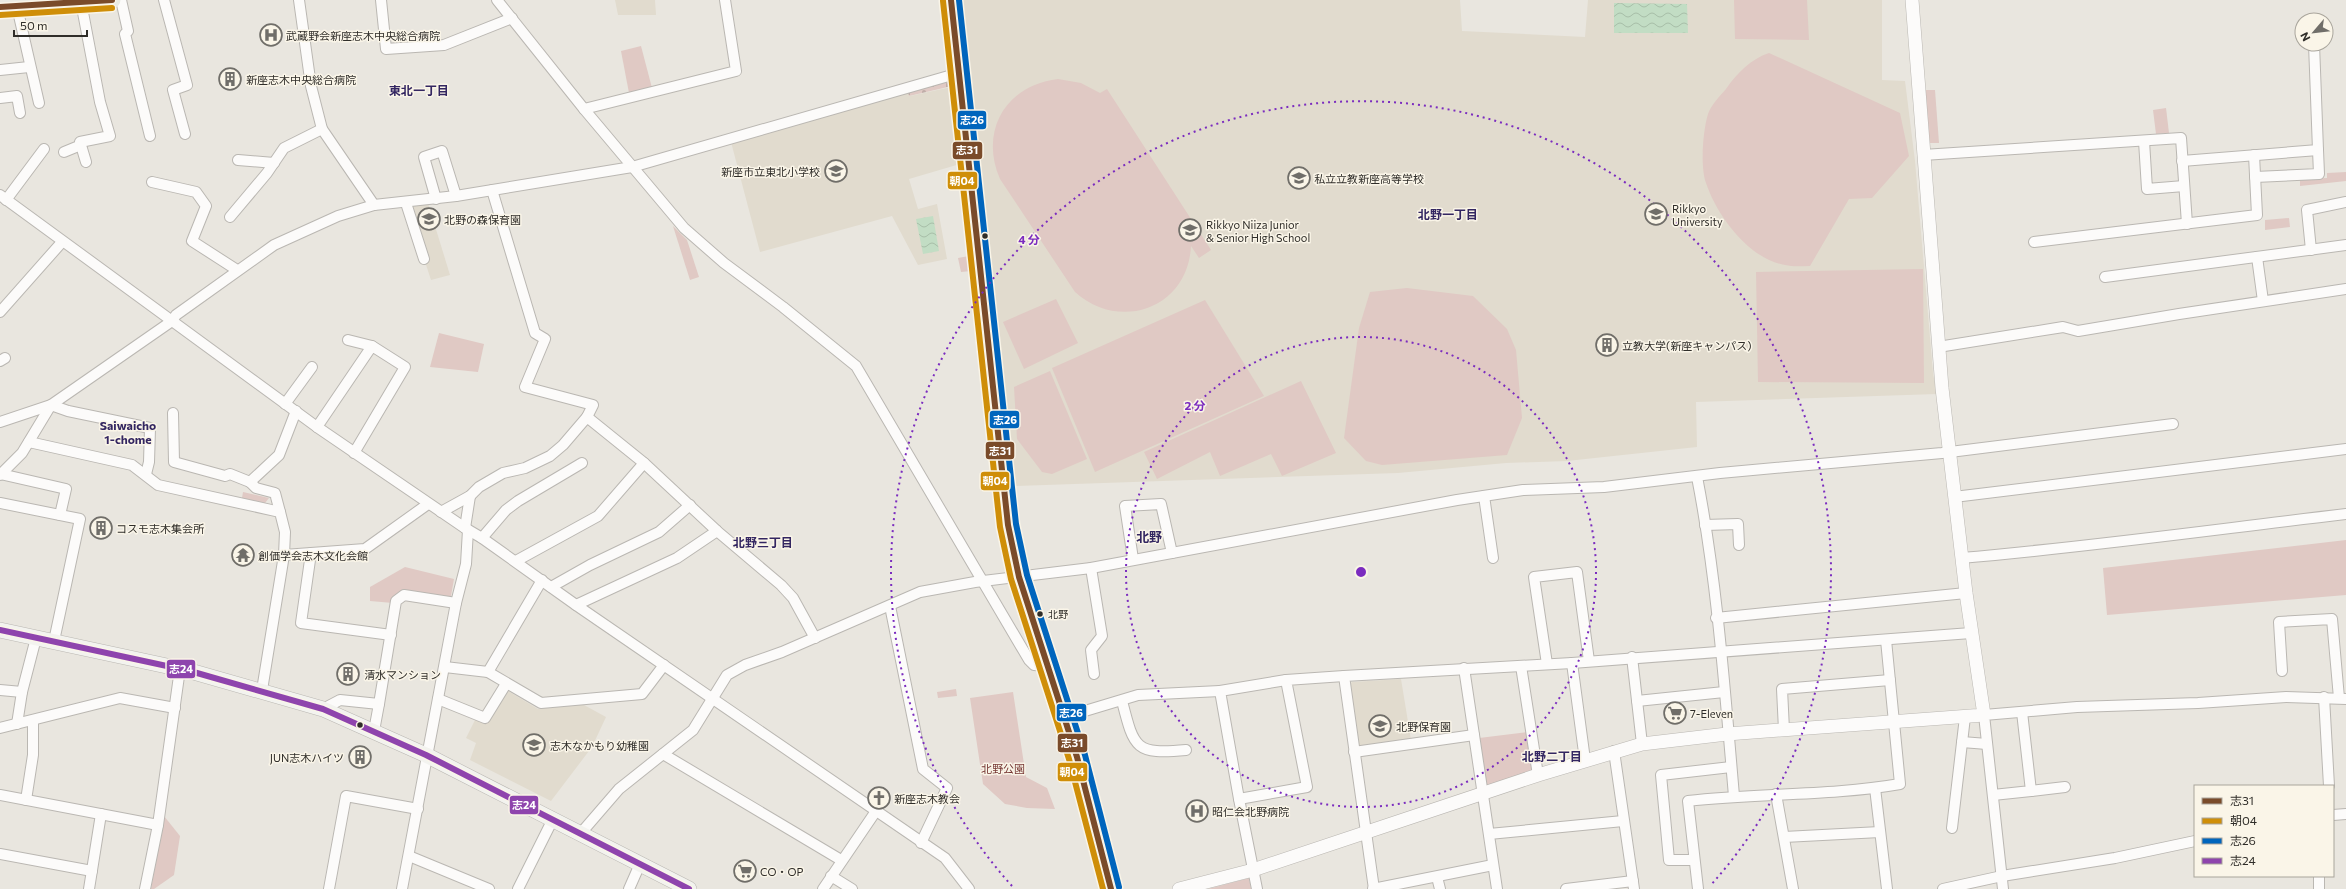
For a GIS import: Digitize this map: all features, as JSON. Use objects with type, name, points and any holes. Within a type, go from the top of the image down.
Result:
[{"type":"main road","points":[[0,7],[112,0]]},
{"type":"main road","points":[[0,630],[180,669],[262,690],[323,709],[426,755],[689,889]]},
{"type":"street","points":[[121,0],[128,31],[126,34],[150,136]]},
{"type":"street","points":[[164,0],[188,85],[173,90],[185,134]]},
{"type":"street","points":[[299,0],[312,86],[322,129],[374,206]]},
{"type":"street","points":[[382,0],[386,49],[444,45],[512,18]]},
{"type":"street","points":[[497,0],[584,109],[684,228],[703,246],[856,366],[1029,660],[1034,665],[1048,666]]},
{"type":"street","points":[[584,109],[736,71],[725,0]]},
{"type":"street","points":[[952,0],[1004,492],[1012,549],[1065,718],[1111,889]]},
{"type":"street","points":[[1912,0],[1938,347],[1948,451],[1971,633],[1984,715],[2003,889]]},
{"type":"street","points":[[64,152],[81,145],[80,142],[110,136],[100,102],[81,2]]},
{"type":"street","points":[[17,7],[29,67],[39,103]]},
{"type":"street","points":[[2255,177],[2319,174],[2314,52]]},
{"type":"street","points":[[0,70],[29,67]]},
{"type":"street","points":[[0,422],[51,405],[172,321],[176,315],[274,244],[338,216],[374,206],[456,196],[632,167],[959,73]]},
{"type":"street","points":[[0,98],[17,96],[20,113]]},
{"type":"street","points":[[230,217],[274,163],[284,148],[322,129]]},
{"type":"street","points":[[1923,155],[2144,142],[2181,138],[2188,224]]},
{"type":"street","points":[[2144,142],[2147,189],[2184,186]]},
{"type":"street","points":[[81,145],[86,162]]},
{"type":"street","points":[[44,149],[3,197],[62,242],[354,453],[428,504],[516,561],[576,605],[921,843],[945,858],[969,889]]},
{"type":"street","points":[[2182,160],[2318,150]]},
{"type":"street","points":[[436,199],[424,158],[442,151],[456,196]]},
{"type":"street","points":[[2034,242],[2257,215],[2254,155]]},
{"type":"street","points":[[238,160],[274,163]]},
{"type":"street","points":[[152,182],[196,192],[206,206],[192,241],[237,270]]},
{"type":"street","points":[[441,512],[470,496],[479,486],[503,473],[525,468],[550,456],[563,445],[587,417],[593,405],[525,387],[545,339],[536,333],[492,190]]},
{"type":"street","points":[[2311,250],[2307,210],[2346,202]]},
{"type":"street","points":[[406,203],[424,259]]},
{"type":"street","points":[[0,312],[62,242]]},
{"type":"street","points":[[2105,277],[2346,245]]},
{"type":"street","points":[[2257,257],[2263,301]]},
{"type":"street","points":[[1938,347],[2064,327],[2078,331],[2346,289]]},
{"type":"street","points":[[348,340],[372,346],[405,366],[354,453]]},
{"type":"street","points":[[317,426],[372,346]]},
{"type":"street","points":[[285,404],[312,367]]},
{"type":"street","points":[[1,475],[14,462],[29,442],[51,405]]},
{"type":"street","points":[[51,405],[75,413],[150,428],[149,462],[146,474]]},
{"type":"street","points":[[250,482],[279,456],[296,411]]},
{"type":"street","points":[[173,414],[174,462],[225,476],[230,474],[250,482],[256,488],[275,493],[285,532],[284,555],[262,690]]},
{"type":"street","points":[[587,417],[644,463],[690,504],[716,531],[781,585],[792,598],[814,638]]},
{"type":"street","points":[[581,833],[619,788],[693,730],[727,675],[745,665],[814,638],[920,592],[1091,568],[1133,559],[1523,490],[1604,487],[1942,453],[1948,451],[2173,424]]},
{"type":"street","points":[[29,442],[132,465],[146,474],[158,485],[280,512]]},
{"type":"street","points":[[1954,497],[2346,449]]},
{"type":"street","points":[[482,538],[506,510],[518,500],[582,463]]},
{"type":"street","points":[[516,561],[598,516],[644,463]]},
{"type":"street","points":[[1,475],[66,489],[60,515]]},
{"type":"street","points":[[1697,477],[1705,525],[1720,651],[1734,796]]},
{"type":"street","points":[[402,889],[418,809],[426,755],[445,667],[456,603],[466,564],[466,529],[470,496]]},
{"type":"street","points":[[1484,496],[1493,558]]},
{"type":"street","points":[[0,503],[80,519],[54,641]]},
{"type":"street","points":[[284,555],[365,549],[428,504]]},
{"type":"street","points":[[552,587],[590,565],[659,532],[690,504]]},
{"type":"street","points":[[1133,559],[1125,506],[1161,504],[1172,553]]},
{"type":"street","points":[[1962,558],[2068,549],[2177,533],[2346,514]]},
{"type":"street","points":[[1705,525],[1738,524],[1739,545]]},
{"type":"street","points":[[576,605],[678,558],[716,531]]},
{"type":"street","points":[[311,553],[301,623],[391,635]]},
{"type":"street","points":[[1091,568],[1102,636],[1091,650],[1094,674]]},
{"type":"street","points":[[1547,664],[1534,577],[1577,572],[1590,661]]},
{"type":"street","points":[[488,672],[542,580]]},
{"type":"street","points":[[1716,618],[1966,593]]},
{"type":"street","points":[[374,731],[396,601],[404,595],[456,603]]},
{"type":"street","points":[[890,606],[923,769],[947,788],[921,843]]},
{"type":"street","points":[[1179,889],[1200,887],[1538,775],[1614,751],[1642,744],[1727,734],[2076,707],[2198,703],[2286,697],[2342,698],[2332,619],[2279,622],[2282,671]]},
{"type":"street","points":[[1065,718],[1138,695],[1220,691],[1286,680],[1464,668],[1572,663],[1632,657],[1971,633]]},
{"type":"street","points":[[17,724],[22,692],[36,638]]},
{"type":"street","points":[[1698,889],[1688,801],[1734,796],[1875,788],[1900,784],[1896,721],[1886,640]]},
{"type":"street","points":[[1632,657],[1642,744]]},
{"type":"street","points":[[1572,663],[1585,760]]},
{"type":"street","points":[[445,667],[488,672],[506,684],[541,703],[642,694],[664,665]]},
{"type":"street","points":[[1521,666],[1538,775]]},
{"type":"street","points":[[1464,668],[1497,889]]},
{"type":"street","points":[[145,889],[158,825],[180,669]]},
{"type":"street","points":[[1344,676],[1374,889],[1400,887],[1493,865]]},
{"type":"street","points":[[1239,799],[1306,787],[1286,680]]},
{"type":"street","points":[[1784,730],[1782,689],[1890,680]]},
{"type":"street","points":[[438,699],[485,718],[506,684]]},
{"type":"street","points":[[0,690],[22,692]]},
{"type":"street","points":[[1220,691],[1257,889]]},
{"type":"street","points":[[1637,701],[1724,692]]},
{"type":"street","points":[[2324,697],[2329,785]]},
{"type":"street","points":[[0,728],[33,721],[120,698],[175,708]]},
{"type":"street","points":[[323,709],[340,700],[379,704]]},
{"type":"street","points":[[1122,701],[1131,735],[1144,748],[1152,751],[1186,750]]},
{"type":"street","points":[[2022,712],[2031,791]]},
{"type":"street","points":[[1952,828],[1965,716]]},
{"type":"street","points":[[26,800],[33,755],[33,721]]},
{"type":"street","points":[[1354,752],[1474,735]]},
{"type":"street","points":[[1962,742],[1987,744]]},
{"type":"street","points":[[1566,889],[1634,885],[1623,821],[1614,751]]},
{"type":"street","points":[[663,754],[841,860]]},
{"type":"street","points":[[1694,860],[1669,860],[1661,775],[1732,767]]},
{"type":"street","points":[[1993,795],[2065,787]]},
{"type":"street","points":[[1875,788],[1887,889]]},
{"type":"street","points":[[1776,794],[1793,889]]},
{"type":"street","points":[[0,795],[158,825]]},
{"type":"street","points":[[329,889],[346,796],[418,809]]},
{"type":"street","points":[[823,889],[841,860],[876,811]]},
{"type":"street","points":[[90,889],[101,814]]},
{"type":"street","points":[[2334,815],[2346,814]]},
{"type":"street","points":[[518,889],[552,819]]},
{"type":"street","points":[[1489,834],[1623,821]]},
{"type":"street","points":[[1784,837],[1880,832]]},
{"type":"street","points":[[1943,889],[2002,876],[2115,858],[2194,840]]},
{"type":"street","points":[[0,854],[92,871]]},
{"type":"street","points":[[408,856],[466,884],[489,889]]},
{"type":"street","points":[[629,889],[640,864]]},
{"type":"street","points":[[831,876],[852,889]]},
{"type":"street","points":[[1438,877],[1440,889]]},
{"type":"street","points":[[2319,877],[2319,889]]},
{"type":"shaded area","points":[[615,0],[655,0],[656,15],[618,15]]},
{"type":"shaded area","points":[[962,0],[1460,0],[1462,31],[1585,37],[1588,0],[1882,0],[1882,80],[1905,81],[1915,161],[1933,373],[1937,394],[1696,402],[1697,447],[1567,461],[1506,463],[1398,473],[1014,486]]},
{"type":"shaded area","name":"新座市立東北小学校","points":[[951,87],[960,164],[909,179],[918,209],[937,204],[947,259],[918,265],[892,216],[760,252],[731,142],[908,92],[910,96]]},
{"type":"shaded area","points":[[427,200],[450,275],[431,280],[406,203]]},
{"type":"shaded area","points":[[1401,679],[1411,740],[1362,747],[1358,744],[1349,685],[1352,682]]},
{"type":"shaded area","name":"志木なかもり幼稚園","points":[[508,691],[538,709],[568,704],[584,705],[606,717],[592,747],[551,801],[470,760],[476,743],[466,738],[475,720],[486,724],[504,693]]},
{"type":"green space","points":[[1734,0],[1807,0],[1809,40],[1735,39]]},
{"type":"green space","points":[[641,46],[652,88],[629,93],[621,51]]},
{"type":"green space","points":[[1769,53],[1900,113],[1909,156],[1872,198],[1849,199],[1810,266],[1788,266],[1772,261],[1747,245],[1726,222],[1711,196],[1704,176],[1704,139],[1709,111],[1740,72],[1756,59]]},
{"type":"green space","points":[[1058,79],[1081,83],[1100,93],[1107,89],[1211,250],[1199,258],[1191,246],[1187,268],[1178,285],[1165,299],[1148,308],[1130,312],[1111,311],[1092,304],[1075,292],[1000,179],[994,161],[993,144],[995,128],[1002,113],[1011,101],[1024,90],[1040,83]]},
{"type":"green space","points":[[951,80],[952,86],[909,96],[908,92]]},
{"type":"green space","points":[[1925,90],[1935,90],[1939,143],[1929,143]]},
{"type":"green space","points":[[2166,108],[2169,133],[2156,134],[2153,110]]},
{"type":"green space","points":[[2346,172],[2346,181],[2300,186],[2300,179],[2327,178],[2327,173]]},
{"type":"green space","points":[[2289,218],[2290,227],[2265,230],[2265,220]]},
{"type":"green space","points":[[673,226],[687,240],[699,277],[690,280]]},
{"type":"green space","points":[[969,256],[971,271],[961,272],[958,258]]},
{"type":"green space","points":[[1923,269],[1924,383],[1758,382],[1756,272]]},
{"type":"green space","points":[[1407,288],[1473,296],[1507,329],[1516,350],[1522,418],[1507,455],[1382,465],[1366,461],[1344,438],[1359,328],[1370,292]]},
{"type":"green space","points":[[1056,299],[1078,343],[1024,369],[1003,322]]},
{"type":"green space","points":[[1205,300],[1264,396],[1095,472],[1052,368]]},
{"type":"green space","points":[[439,333],[484,344],[478,372],[430,367]]},
{"type":"green space","points":[[1050,371],[1087,459],[1052,474],[1042,472],[1017,439],[1014,387]]},
{"type":"green space","points":[[1301,381],[1336,453],[1282,476],[1271,454],[1220,476],[1210,452],[1157,479],[1144,452]]},
{"type":"green space","points":[[243,492],[269,498],[265,503],[242,498]]},
{"type":"green space","points":[[2346,540],[2346,595],[2107,615],[2103,568]]},
{"type":"green space","points":[[405,567],[454,579],[451,596],[447,599],[404,592],[393,603],[370,601],[370,587]]},
{"type":"green space","points":[[956,689],[957,696],[938,698],[937,692]]},
{"type":"green space","name":"北野公園","points":[[1013,692],[1026,777],[1047,788],[1055,809],[1027,808],[1005,804],[983,784],[970,698]]},
{"type":"green space","points":[[1528,732],[1534,773],[1485,789],[1479,738]]},
{"type":"green space","points":[[164,816],[180,836],[174,875],[154,889],[151,889]]},
{"type":"green space","points":[[1249,878],[1251,889],[1208,889]]},
{"type":"water","points":[[1614,3],[1687,4],[1688,33],[1614,33]]},
{"type":"water","points":[[933,216],[939,251],[923,254],[916,219]]},
{"type":"transit line","name":"志31","points":[[0,7],[112,0]]},
{"type":"transit line","name":"志31","points":[[951,0],[1008,525],[1019,577],[1077,757],[1111,889]]},
{"type":"transit line","name":"志26","points":[[959,0],[1016,524],[1027,575],[1085,755],[1119,887]]},
{"type":"transit line","name":"朝04","points":[[943,1],[1000,527],[1011,579],[1069,759],[1103,889]]},
{"type":"transit line","name":"朝04","points":[[0,15],[112,8]]},
{"type":"transit line","name":"志24","points":[[0,630],[190,671],[323,709],[426,755],[689,889]]},
{"type":"place","name":"武蔵野会新座志木中央総合病院","points":[[271,35]]},
{"type":"place","name":"新座志木中央総合病院","points":[[230,79]]},
{"type":"place","name":"新座市立東北小学校","points":[[836,171]]},
{"type":"place","name":"私立立教新座高等学校","points":[[1299,178]]},
{"type":"place","name":"Rikkyo University","points":[[1656,214]]},
{"type":"place","name":"北野の森保育園","points":[[429,219]]},
{"type":"place","name":"Rikkyo Niiza Junior & Senior High School","points":[[1190,230]]},
{"type":"place","name":"立教大学(新座キャンパス)","points":[[1607,345]]},
{"type":"place","name":"コスモ志木集会所","points":[[101,528]]},
{"type":"place","name":"創価学会志木文化会館","points":[[243,555]]},
{"type":"place","name":"北野","points":[[1040,614]]},
{"type":"place","name":"清水マンション","points":[[348,674]]},
{"type":"place","name":"7-Eleven","points":[[1675,713]]},
{"type":"place","name":"北野保育園","points":[[1380,726]]},
{"type":"place","name":"志木なかもり幼稚園","points":[[534,745]]},
{"type":"place","name":"JUN志木ハイツ","points":[[360,757]]},
{"type":"place","name":"新座志木教会","points":[[879,798]]},
{"type":"place","name":"昭仁会北野病院","points":[[1197,811]]},
{"type":"place","name":"CO・OP","points":[[745,871]]},
{"type":"district","name":"東北一丁目","points":[[419,90]]},
{"type":"district","name":"北野一丁目","points":[[1448,214]]},
{"type":"district","name":"Saiwaicho 1-chome","points":[[128,432]]},
{"type":"district","name":"北野","points":[[1149,537]]},
{"type":"district","name":"北野三丁目","points":[[763,542]]},
{"type":"district","name":"北野二丁目","points":[[1552,756]]}]
